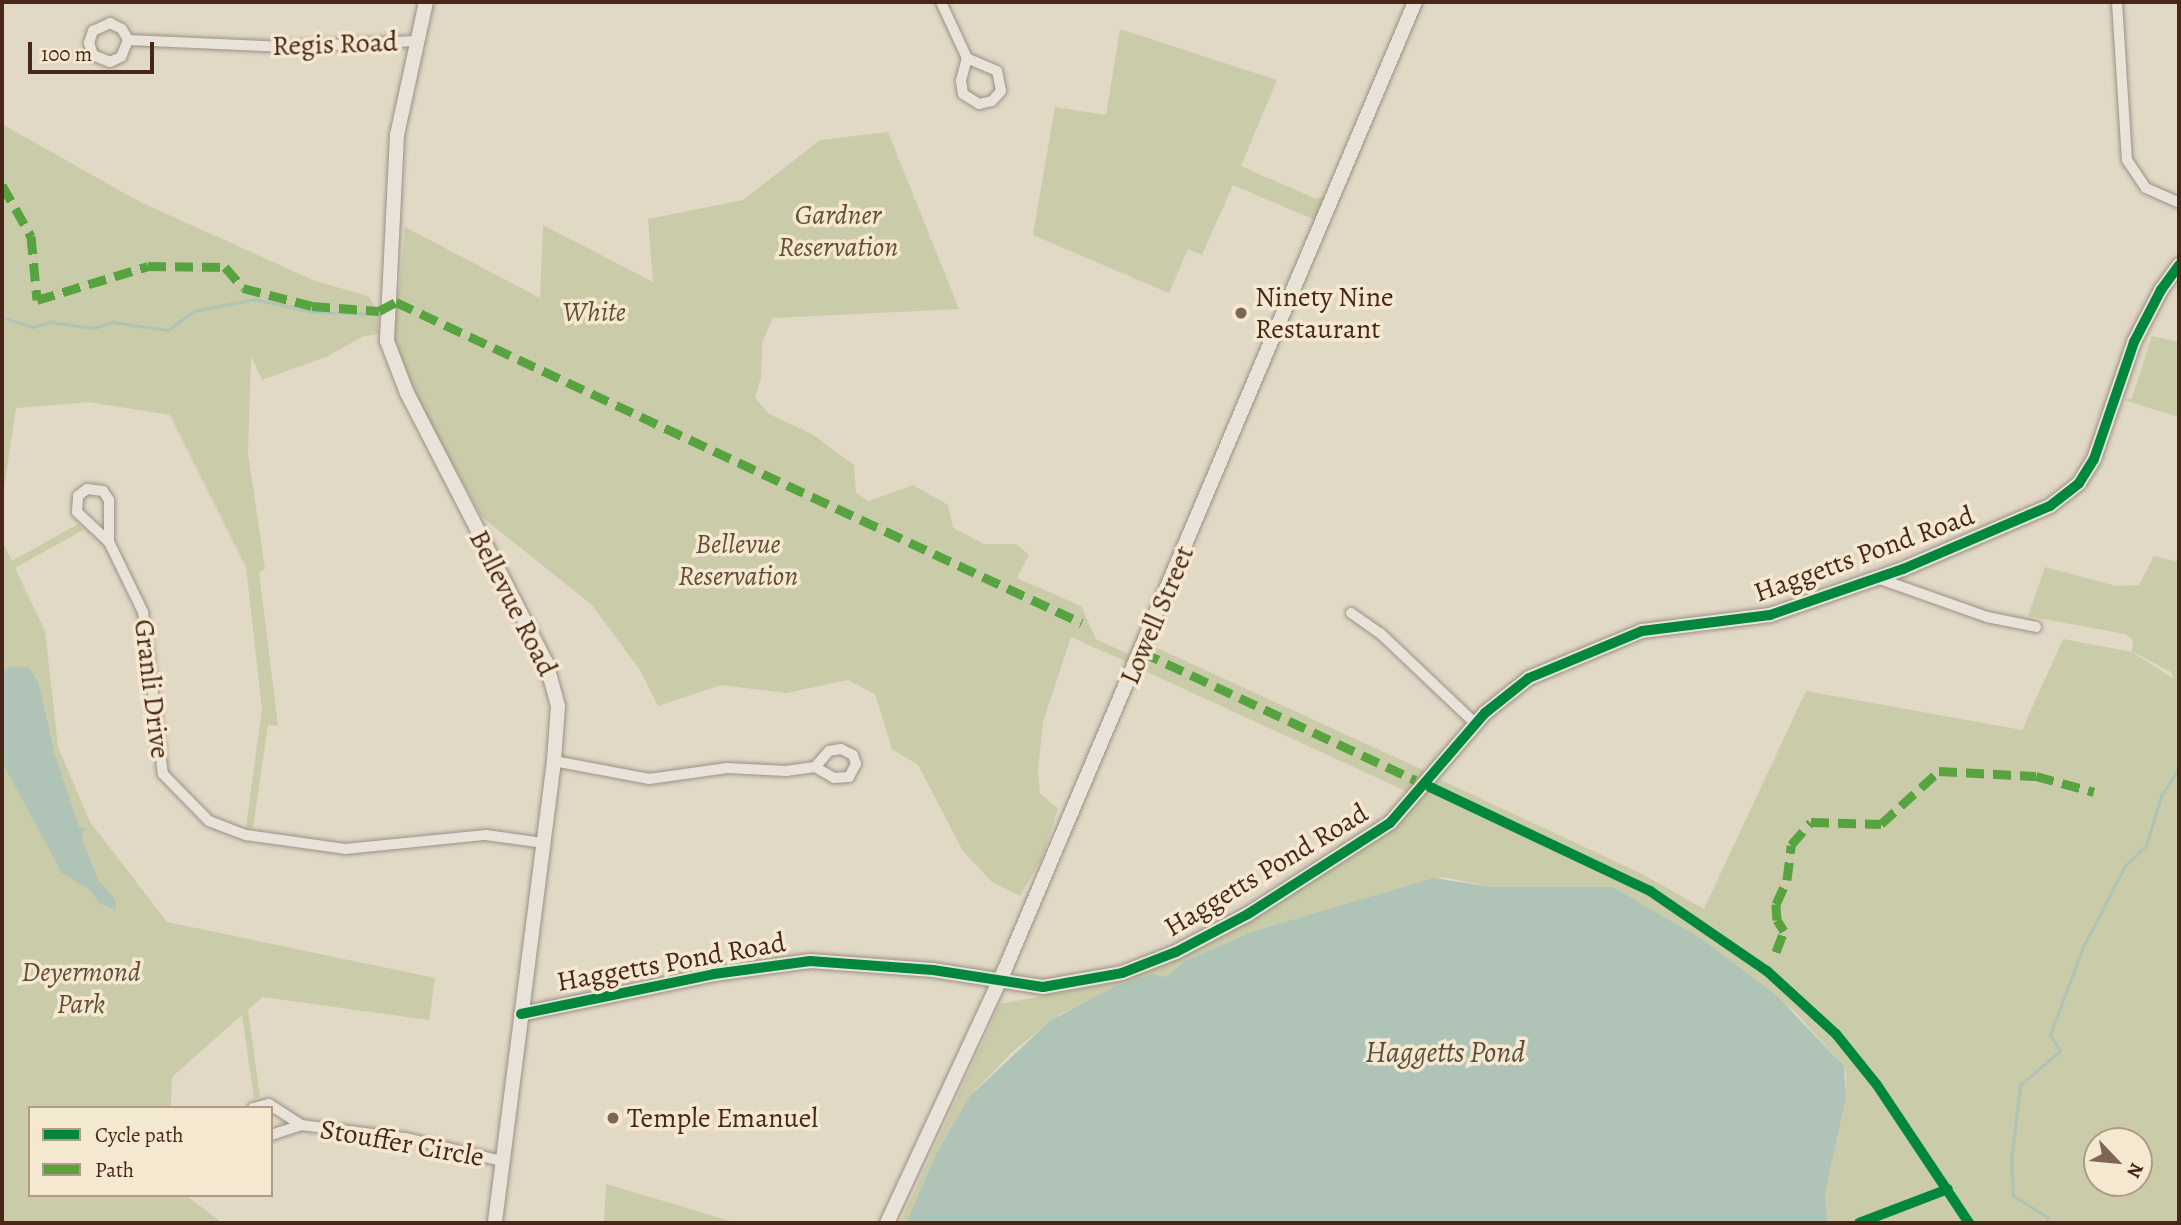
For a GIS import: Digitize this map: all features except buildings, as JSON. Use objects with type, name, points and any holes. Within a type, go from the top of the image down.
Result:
[{"type":"street","name":"Bellevue Road","points":[[426,2],[397,135],[387,341],[407,393],[546,662],[558,706],[554,761],[495,1223]]},
{"type":"street","points":[[941,2],[967,58],[961,81],[963,94],[979,104],[992,102],[1000,91],[997,71],[967,58]]},
{"type":"street","name":"Lowell Street","points":[[887,1223],[1000,981],[1415,2]]},
{"type":"street","points":[[2117,2],[2127,160],[2146,188],[2179,203]]},
{"type":"street","name":"Regis Road","points":[[110,23],[122,29],[128,40],[121,58],[110,62],[93,55],[89,43],[93,31],[110,23]]},
{"type":"street","name":"Regis Road","points":[[128,40],[286,47],[417,41]]},
{"type":"street","name":"Haggetts Pond Road","points":[[521,1014],[714,974],[810,961],[854,961],[1043,988],[1122,973],[1176,952],[1248,914],[1390,823],[1476,723],[1529,678],[1629,635],[1760,618],[1877,579],[2036,514],[2079,483],[2107,432],[2134,342],[2161,289],[2179,265]]},
{"type":"street","name":"Granli Drive","points":[[109,541],[109,500],[98,489],[87,489],[78,496],[77,512],[109,541],[139,597],[147,627],[163,774],[209,821],[246,835],[345,849],[486,835],[544,843]]},
{"type":"street","points":[[1877,579],[1987,617],[2036,627]]},
{"type":"street","points":[[1351,613],[1380,633],[1476,723]]},
{"type":"street","points":[[554,761],[649,779],[727,768],[786,771],[815,767]]},
{"type":"street","name":"Stouffer Circle","points":[[273,1107],[301,1125]]},
{"type":"street","name":"Stouffer Circle","points":[[273,1134],[301,1125],[406,1138],[502,1161]]},
{"type":"green space","points":[[1120,29],[1277,80],[1241,166],[1316,199],[1325,196],[1315,220],[1233,185],[1202,255],[1188,249],[1169,293],[1033,235],[1055,107],[1106,115]]},
{"type":"green space","points":[[2,124],[138,201],[315,281],[368,296],[378,310],[379,334],[364,336],[326,357],[262,380],[251,356],[248,453],[265,569],[259,572],[278,726],[268,725],[253,828],[246,827],[262,709],[246,567],[170,415],[89,402],[16,408],[2,502]]},
{"type":"green space","points":[[888,132],[959,309],[773,318],[762,343],[761,377],[755,398],[769,414],[812,434],[854,465],[856,493],[869,501],[913,485],[948,505],[953,528],[984,544],[1016,544],[1029,555],[1017,578],[1081,606],[1096,639],[1130,655],[1127,662],[1071,637],[1043,722],[1038,770],[1040,793],[1058,809],[1042,858],[1020,896],[992,882],[963,851],[918,765],[892,749],[875,694],[848,680],[786,693],[721,685],[658,706],[640,670],[592,605],[482,517],[413,392],[395,341],[393,306],[399,292],[405,227],[540,298],[543,225],[653,282],[648,219],[743,200],[820,140]]},
{"type":"green space","points":[[2152,336],[2179,342],[2179,417],[2124,400],[2132,398]]},
{"type":"green space","name":"Deyermond Park","points":[[78,524],[83,530],[15,568],[45,631],[58,747],[90,822],[167,922],[435,978],[429,1020],[263,997],[248,1010],[260,1097],[254,1098],[242,1015],[172,1077],[171,1106],[28,1106],[28,1197],[188,1197],[223,1223],[2,1223],[2,541],[12,561]]},
{"type":"green space","points":[[2154,556],[2179,562],[2179,1223],[1828,1223],[1825,1194],[1846,1097],[1846,1074],[1844,1066],[1796,1013],[1702,939],[1613,887],[1492,887],[1443,877],[1251,932],[1185,961],[1166,977],[1145,976],[1060,1014],[1013,1051],[969,1097],[936,1154],[906,1223],[900,1223],[1000,1004],[1119,982],[1191,952],[1381,838],[1439,779],[1642,874],[1704,909],[1806,691],[2022,730],[2063,639],[2132,652],[2174,679],[2171,672],[2132,651],[2133,640],[2125,634],[2028,616],[2045,567],[2116,586],[2139,585]]},
{"type":"green space","points":[[1155,647],[1425,771],[1408,792],[1145,671]]},
{"type":"green space","points":[[606,1184],[737,1223],[604,1223]]},
{"type":"water","points":[[11,666],[29,668],[38,681],[55,755],[79,827],[86,828],[81,836],[98,880],[116,900],[116,910],[99,903],[90,890],[62,873],[3,764],[2,672]]},
{"type":"water","name":"Haggetts Pond","points":[[1434,878],[1492,887],[1613,887],[1702,939],[1776,995],[1844,1066],[1846,1097],[1825,1194],[1828,1223],[906,1223],[936,1154],[969,1097],[1051,1020],[1116,986],[1151,974],[1166,977],[1185,961],[1251,932]]},
{"type":"waterway","points":[[2,317],[33,327],[51,322],[94,328],[113,322],[168,330],[194,311],[255,299],[312,312],[384,314]]},
{"type":"waterway","points":[[2045,1223],[2048,1218],[2013,1196],[2011,1162],[2020,1085],[2060,1051],[2050,1035],[2083,947],[2125,866],[2146,846],[2161,796],[2179,768]]},
{"type":"marked path","points":[[2,185],[31,236],[37,300],[148,266],[225,267],[243,288],[312,306],[379,311],[396,302],[1082,623]]},
{"type":"marked path","points":[[1142,652],[1415,780]]},
{"type":"marked path","points":[[1776,952],[1784,931],[1777,920],[1776,904],[1787,880],[1791,845],[1811,822],[1881,824],[1939,771],[2036,776],[2094,792]]},
{"type":"cycle path","points":[[521,1014],[714,974],[810,961],[933,970],[1043,987],[1122,973],[1176,952],[1248,914],[1390,823],[1485,713],[1529,678],[1642,631],[1770,615],[1903,569],[2050,506],[2079,483],[2094,459],[2134,342],[2161,290],[2179,265]]},
{"type":"cycle path","points":[[1430,787],[1650,891],[1767,971],[1836,1034],[1877,1085],[1969,1223]]},
{"type":"cycle path","points":[[1859,1223],[1948,1189]]},
{"type":"place","name":"Ninety Nine Restaurant","points":[[1241,313]]},
{"type":"place","name":"Temple Emanuel","points":[[613,1118]]},
{"type":"park label","name":"Gardner Reservation","points":[[838,231]]},
{"type":"park label","name":"White","points":[[594,312]]},
{"type":"park label","name":"Bellevue Reservation","points":[[738,560]]}]
